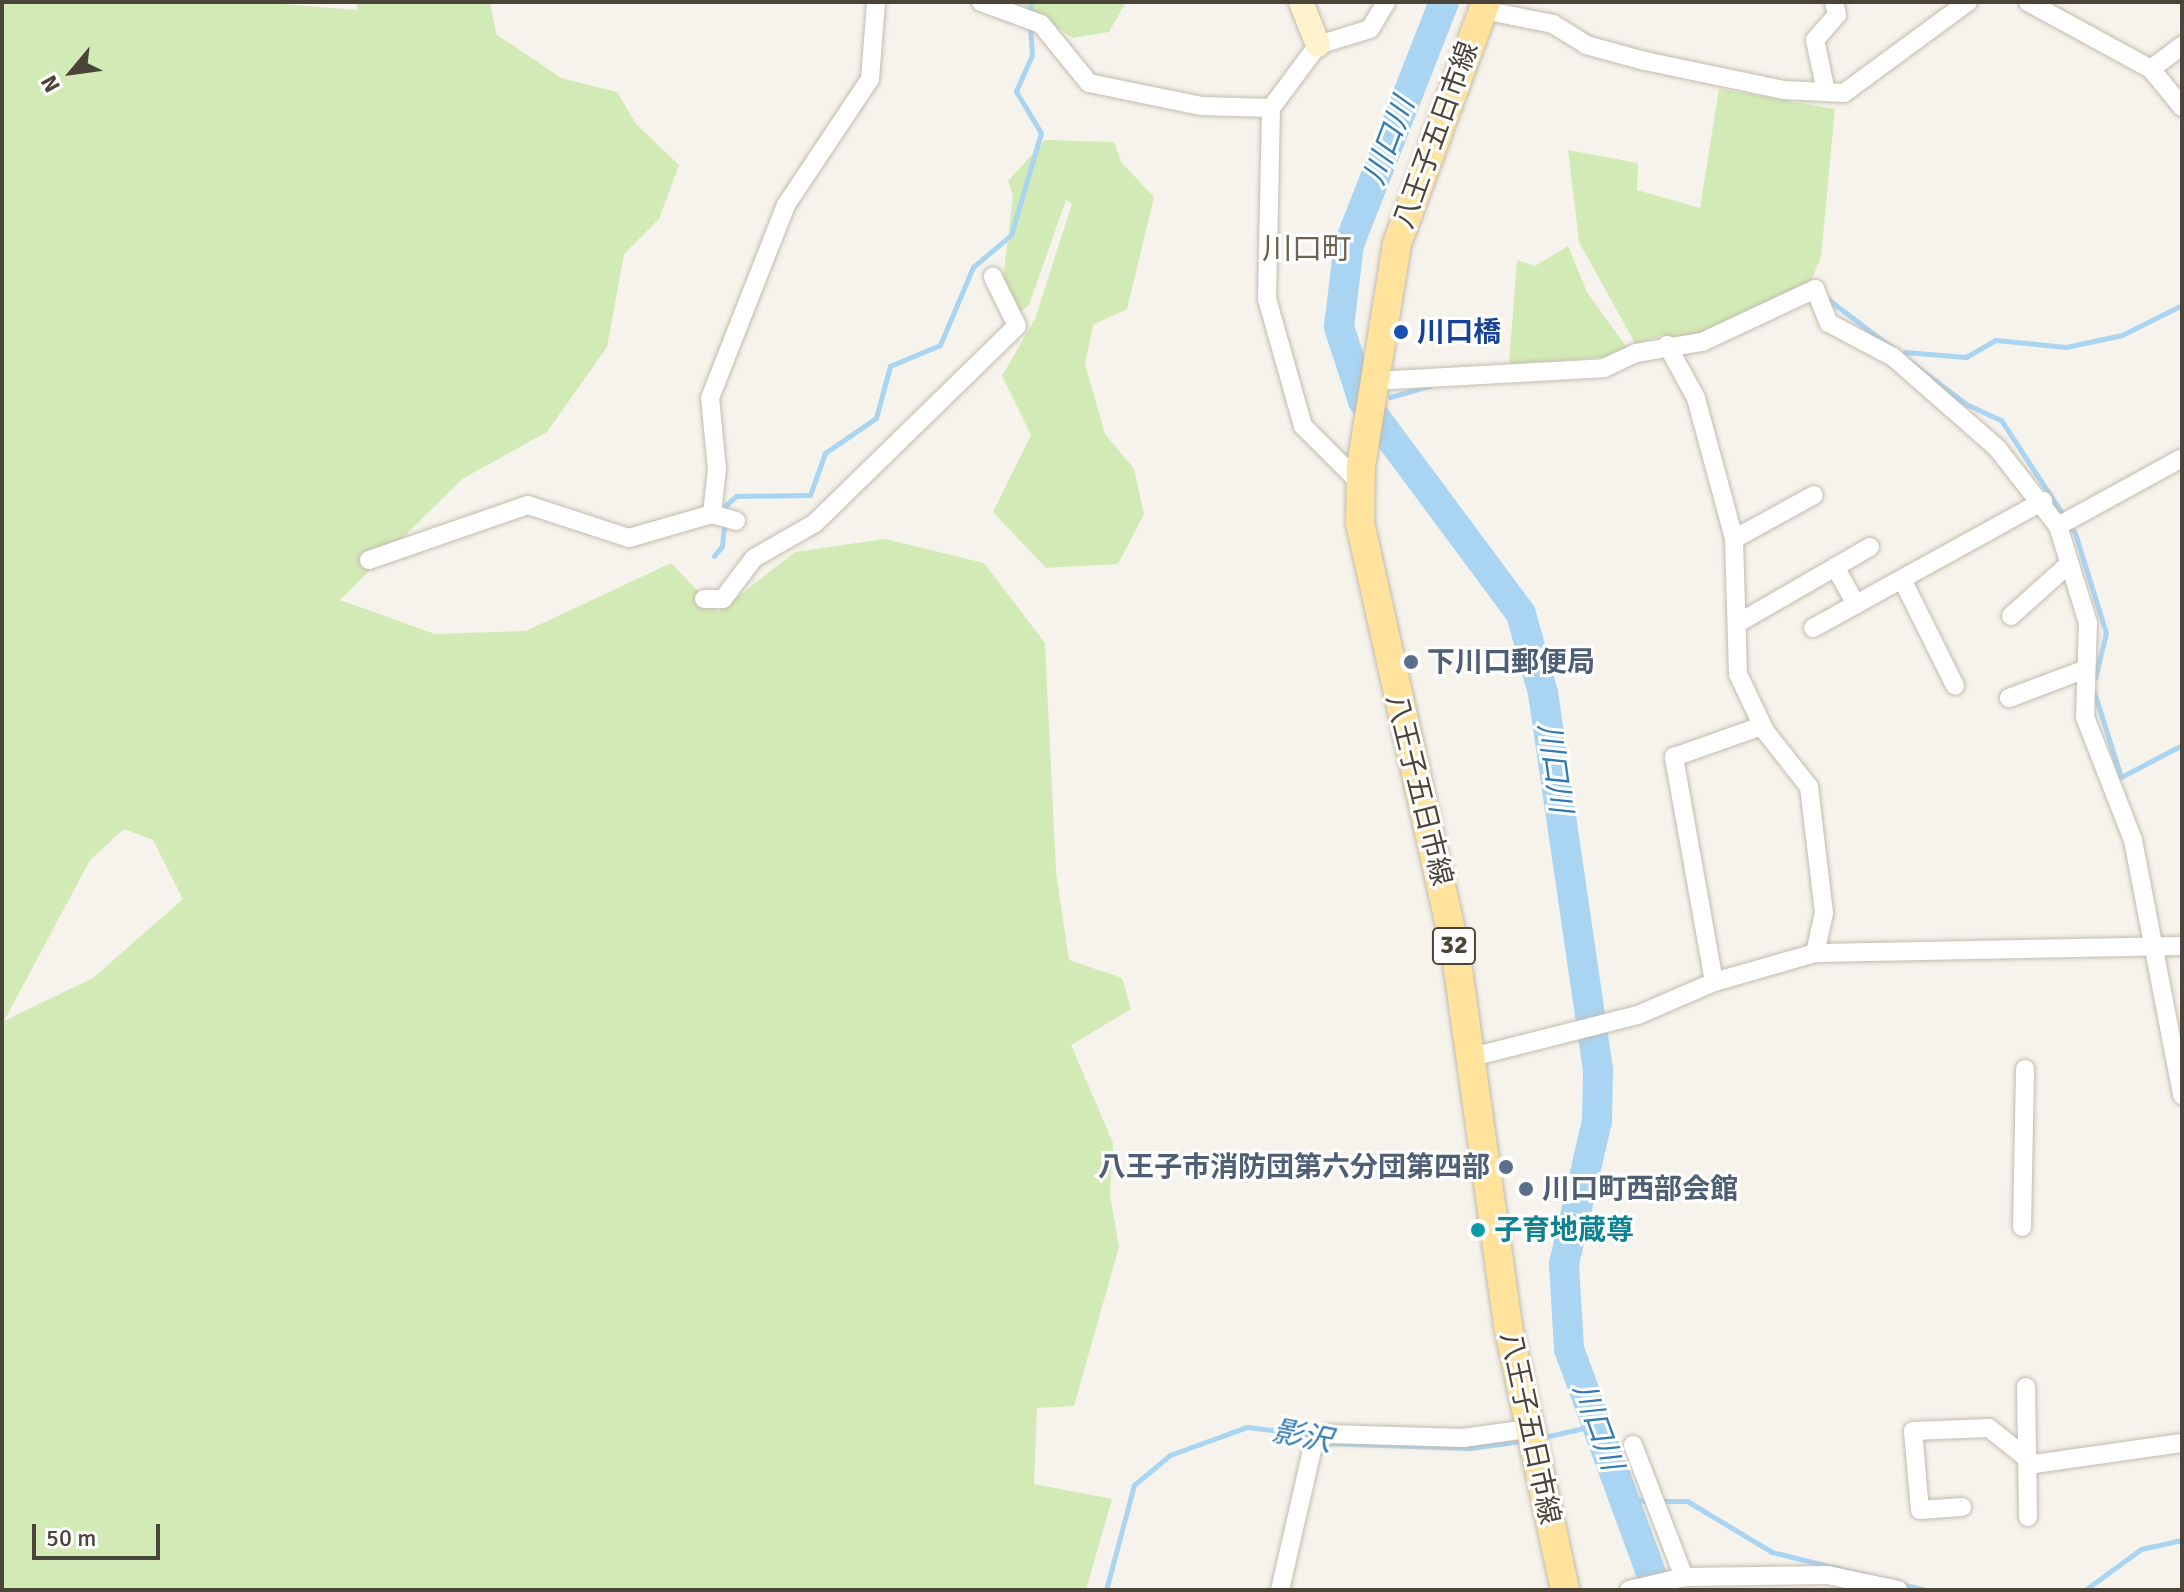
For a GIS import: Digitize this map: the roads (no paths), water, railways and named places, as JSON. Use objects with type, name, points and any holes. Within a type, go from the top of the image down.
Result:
[{"type":"main road","name":"八王子五日市線","points":[[1484,6],[1408,202],[1374,381],[1360,475],[1367,574],[1440,873],[1472,1057],[1530,1438],[1565,1590]]},
{"type":"street","points":[[713,514],[717,469],[710,398],[786,205],[870,79],[876,2]]},
{"type":"street","points":[[981,2],[1035,22],[1089,83],[1201,106],[1271,108]]},
{"type":"street","points":[[1301,2],[1318,45]]},
{"type":"street","points":[[1360,475],[1303,426],[1267,299],[1271,108],[1318,45],[1370,29],[1386,2]]},
{"type":"street","points":[[1826,92],[1815,40],[1837,15],[1834,2]]},
{"type":"street","points":[[1484,6],[1553,24],[1586,45],[1645,61],[1844,93],[1895,61],[1968,2]]},
{"type":"street","points":[[2028,2],[2151,69],[2182,107]]},
{"type":"street","points":[[2151,69],[2182,46]]},
{"type":"street","points":[[704,599],[723,599],[754,558],[815,523],[1017,326],[993,277]]},
{"type":"street","points":[[1374,381],[1604,368],[1667,345],[1702,342],[1815,289],[1829,323],[1893,357],[1997,448],[2043,501],[2059,526],[2088,623],[2081,671],[2085,717],[2133,840],[2182,1095]]},
{"type":"street","points":[[1667,345],[1696,398],[1734,539],[1740,622],[1738,674],[1762,726],[1809,787],[1824,913],[1815,953]]},
{"type":"street","points":[[2059,526],[2182,458]]},
{"type":"street","points":[[1734,539],[1814,495]]},
{"type":"street","points":[[1813,628],[2043,501]]},
{"type":"street","points":[[369,560],[528,505],[629,538],[713,514],[736,521]]},
{"type":"street","points":[[1740,622],[1870,547]]},
{"type":"street","points":[[2011,616],[2069,564]]},
{"type":"street","points":[[1835,567],[1856,604]]},
{"type":"street","points":[[1902,579],[1955,686]]},
{"type":"street","points":[[2009,698],[2081,671]]},
{"type":"street","points":[[1714,982],[1674,757],[1762,726]]},
{"type":"street","points":[[1472,1057],[1619,1020],[1714,982],[1815,953],[2155,943],[2182,946]]},
{"type":"street","points":[[2022,1227],[2025,1069]]},
{"type":"street","points":[[2026,1387],[2022,1455],[2028,1517]]},
{"type":"street","points":[[1962,1507],[1920,1510],[1913,1431],[1989,1428],[2034,1464],[2182,1443]]},
{"type":"street","points":[[1280,1590],[1321,1440],[1530,1438]]},
{"type":"street","points":[[1633,1445],[1679,1578]]},
{"type":"street","points":[[1631,1590],[1679,1578],[1828,1575],[1898,1590]]},
{"type":"waterway","points":[[1030,16],[1031,2]]},
{"type":"waterway","name":"川口川","points":[[1444,2],[1349,244],[1339,327],[1363,401],[1521,614],[1543,693],[1598,1070],[1597,1121],[1564,1264],[1569,1349],[1657,1590]]},
{"type":"waterway","points":[[714,556],[722,546],[726,505],[736,496],[810,495],[825,453],[876,418],[890,366],[940,345],[973,267],[1011,235],[1041,133],[1016,91],[1032,55],[1030,26]]},
{"type":"waterway","points":[[1829,300],[1966,404],[2001,420],[2075,533],[2106,633],[2095,678]]},
{"type":"waterway","points":[[1905,352],[1966,357],[1996,340],[2066,347],[2122,335],[2182,305]]},
{"type":"waterway","points":[[1390,397],[1429,386]]},
{"type":"waterway","points":[[2094,692],[2121,777],[2182,745]]},
{"type":"waterway","name":"影沢","points":[[1540,1438],[1593,1426]]},
{"type":"waterway","name":"影沢","points":[[1106,1590],[1134,1485],[1170,1455],[1247,1427],[1318,1436]]},
{"type":"waterway","name":"影沢","points":[[1325,1443],[1470,1448],[1522,1441]]},
{"type":"waterway","points":[[1622,1495],[1645,1501]]},
{"type":"waterway","points":[[1662,1501],[1687,1501],[1772,1552],[1925,1590]]},
{"type":"waterway","points":[[2085,1590],[2141,1549],[2182,1540]]},
{"type":"place","name":"川口橋","points":[[1401,332]]},
{"type":"place","name":"下川口郵便局","points":[[1411,662]]},
{"type":"place","name":"八王子市消防団第六分団第四部","points":[[1506,1167]]},
{"type":"place","name":"川口町西部会館","points":[[1526,1189]]},
{"type":"place","name":"子育地蔵尊","points":[[1478,1230]]},
{"type":"district","name":"川口町","points":[[1307,250]]}]
